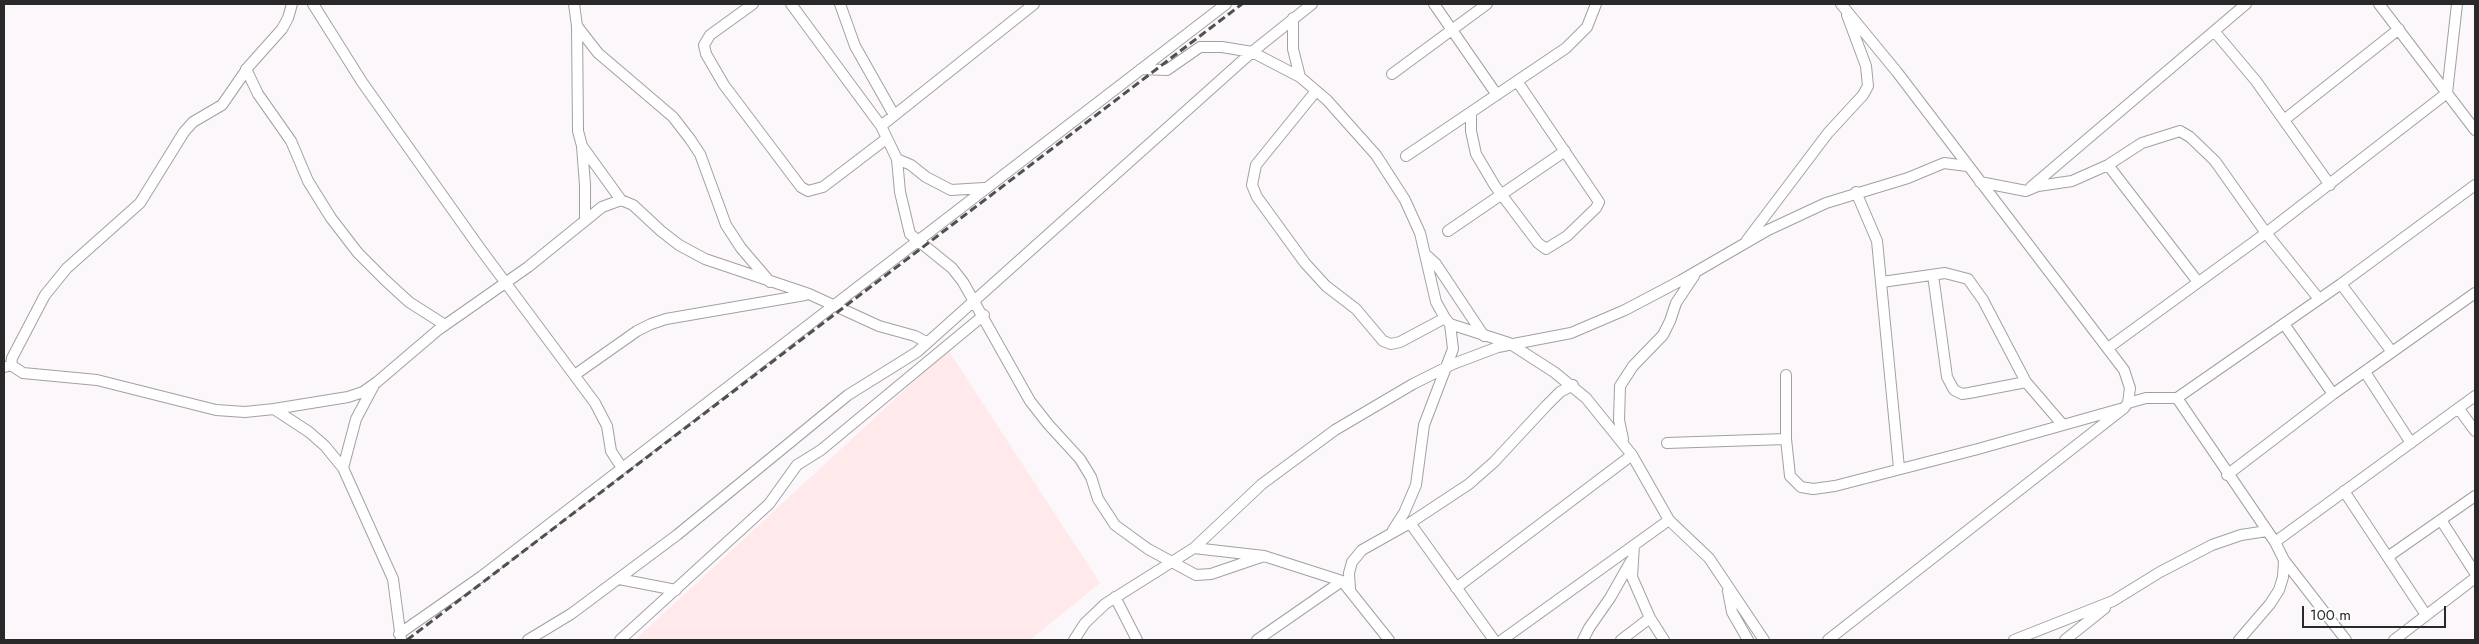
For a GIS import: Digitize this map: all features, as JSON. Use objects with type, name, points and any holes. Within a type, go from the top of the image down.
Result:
[{"type":"street","points":[[292,4],[282,29],[246,69],[222,105],[193,122],[184,132],[140,203],[120,223],[66,268],[51,288],[8,366],[23,372],[97,380],[185,404],[216,410],[245,412],[348,397],[363,392],[445,325],[507,283],[585,219],[610,202],[621,200],[633,204],[673,240],[705,260],[808,294],[878,326],[915,336],[926,342]]},
{"type":"street","points":[[313,4],[362,82],[479,247],[576,374],[607,426],[611,451],[622,468]]},
{"type":"street","points":[[574,4],[577,26],[577,125],[582,146],[586,198],[585,219]]},
{"type":"street","points":[[753,4],[710,35],[704,45],[706,54],[724,85],[801,187],[808,191],[823,187],[886,139]]},
{"type":"street","points":[[791,4],[881,126],[897,160],[900,192],[908,230],[917,241],[952,268],[975,300],[1030,401],[1088,471],[1098,499],[1110,519],[1133,539],[1190,573],[1201,576],[1264,556]]},
{"type":"street","points":[[840,4],[854,46],[894,115]]},
{"type":"street","points":[[881,126],[1034,4]]},
{"type":"street","points":[[274,409],[309,432],[325,446],[343,468],[393,579],[400,637],[1226,4]]},
{"type":"street","points":[[528,640],[571,614],[677,535],[848,395],[909,358],[1252,52],[1312,4]]},
{"type":"street","points":[[1434,4],[1496,95]]},
{"type":"street","points":[[1392,74],[1486,4]]},
{"type":"street","points":[[1406,156],[1576,40],[1586,26],[1596,4]]},
{"type":"street","points":[[2026,191],[2246,4]]},
{"type":"street","points":[[2379,4],[2447,93],[2471,118],[2475,130]]},
{"type":"street","points":[[2108,348],[2330,185],[2447,93],[2457,4]]},
{"type":"street","points":[[1828,640],[2126,406],[2130,388],[2128,376],[2108,348],[1897,72],[1843,6]]},
{"type":"street","points":[[1742,245],[1828,133],[1863,95],[1868,86],[1866,66],[1843,6]]},
{"type":"street","points":[[1293,18],[1292,49],[1300,77]]},
{"type":"street","points":[[577,26],[598,53],[673,118],[690,138],[700,154],[726,225],[740,248],[770,282]]},
{"type":"street","points":[[2284,120],[2399,29]]},
{"type":"street","points":[[2214,31],[2256,81],[2330,185]]},
{"type":"street","points":[[1141,69],[1162,71],[1172,69],[1200,47],[1222,47],[1252,52],[1300,77],[1316,91],[1376,155],[1404,200],[1420,233],[1436,302],[1447,321],[1453,349],[1424,425],[1419,469],[1414,491],[1404,513],[1392,531]]},
{"type":"street","points":[[246,69],[258,94],[291,141],[308,181],[336,225],[358,253],[384,280],[409,302],[445,325]]},
{"type":"street","points":[[1472,112],[1471,131],[1476,154],[1502,195],[1538,243],[1546,249],[1566,236],[1596,208],[1599,202],[1517,81]]},
{"type":"street","points":[[1316,91],[1256,165],[1252,184],[1257,197],[1310,268],[1326,286],[1356,309],[1383,341],[1391,344],[1400,342],[1447,321],[1484,336],[1509,343],[1573,385],[1632,455],[1669,520],[1699,547],[1764,640]]},
{"type":"street","points":[[1980,182],[2026,191],[2038,186],[2072,181],[2108,165],[2142,143],[2169,133],[2183,133],[2215,161],[2266,233],[2319,299]]},
{"type":"street","points":[[582,146],[621,200]]},
{"type":"street","points":[[1448,231],[1565,151]]},
{"type":"street","points":[[897,160],[911,165],[926,177],[950,190],[985,188]]},
{"type":"street","points":[[1074,640],[1090,618],[1115,597],[1194,548],[1262,484],[1312,447],[1413,384],[1448,366],[1509,343],[1580,330],[1625,310],[1799,215],[1856,192],[1908,178],[1944,163],[1967,166]]},
{"type":"street","points":[[2108,165],[2198,282]]},
{"type":"street","points":[[1786,375],[1786,439],[1790,476],[1801,487],[1812,488],[1835,486],[1978,449],[2126,406],[2146,398],[2178,398],[2341,284],[2475,185]]},
{"type":"street","points":[[1856,192],[1877,241],[1899,468]]},
{"type":"street","points":[[1425,254],[1436,264],[1484,336]]},
{"type":"street","points":[[1625,446],[1619,426],[1620,386],[1634,366],[1663,335],[1676,303],[1698,271]]},
{"type":"street","points":[[1882,282],[1944,273],[1958,274],[1968,279],[1974,286],[2026,382],[2062,424]]},
{"type":"street","points":[[1933,275],[1947,377],[1954,390],[1962,394],[1969,394],[2026,382]]},
{"type":"street","points":[[2341,284],[2392,352]]},
{"type":"street","points":[[2227,474],[2333,394],[2475,293]]},
{"type":"street","points":[[576,374],[637,331],[659,322],[808,294]]},
{"type":"street","points":[[620,640],[769,504],[797,465],[821,450],[984,315]]},
{"type":"street","points":[[2284,324],[2333,394]]},
{"type":"street","points":[[2365,372],[2411,444]]},
{"type":"street","points":[[343,468],[356,419],[376,382]]},
{"type":"street","points":[[1350,589],[1349,573],[1356,556],[1371,543],[1410,523],[1454,496],[1482,474],[1560,392],[1573,385]]},
{"type":"street","points":[[2275,542],[2475,396]]},
{"type":"street","points":[[2178,398],[2227,474],[2275,542],[2284,560],[2346,640]]},
{"type":"street","points":[[2459,409],[2475,431]]},
{"type":"street","points":[[1667,443],[1786,439]]},
{"type":"street","points":[[1456,588],[1632,455]]},
{"type":"street","points":[[2344,491],[2389,556],[2426,615]]},
{"type":"street","points":[[2389,556],[2475,496]]},
{"type":"street","points":[[1502,640],[1669,520]]},
{"type":"street","points":[[2441,520],[2475,574]]},
{"type":"street","points":[[1410,523],[1494,640]]},
{"type":"street","points":[[2065,640],[2113,602],[2160,572],[2212,545],[2240,535],[2267,531]]},
{"type":"street","points":[[1634,545],[1632,577],[1650,618],[1664,640]]},
{"type":"street","points":[[1194,548],[1264,556],[1342,581],[1350,589],[1385,639]]},
{"type":"street","points":[[1583,640],[1632,560]]},
{"type":"street","points":[[2239,640],[2270,604],[2279,590],[2284,560]]},
{"type":"street","points":[[2394,640],[2475,578]]},
{"type":"street","points":[[619,579],[676,590]]},
{"type":"street","points":[[1257,640],[1342,581]]},
{"type":"street","points":[[1727,587],[1732,612],[1748,640]]},
{"type":"street","points":[[1115,597],[1137,640]]},
{"type":"street","points":[[2014,640],[2113,602]]},
{"type":"street","points":[[1621,640],[1650,618]]},
{"type":"shaded area","points":[[948,350],[1100,583],[1030,640],[635,640]]},
{"type":"railway","points":[[407,640],[1242,4]]}]
